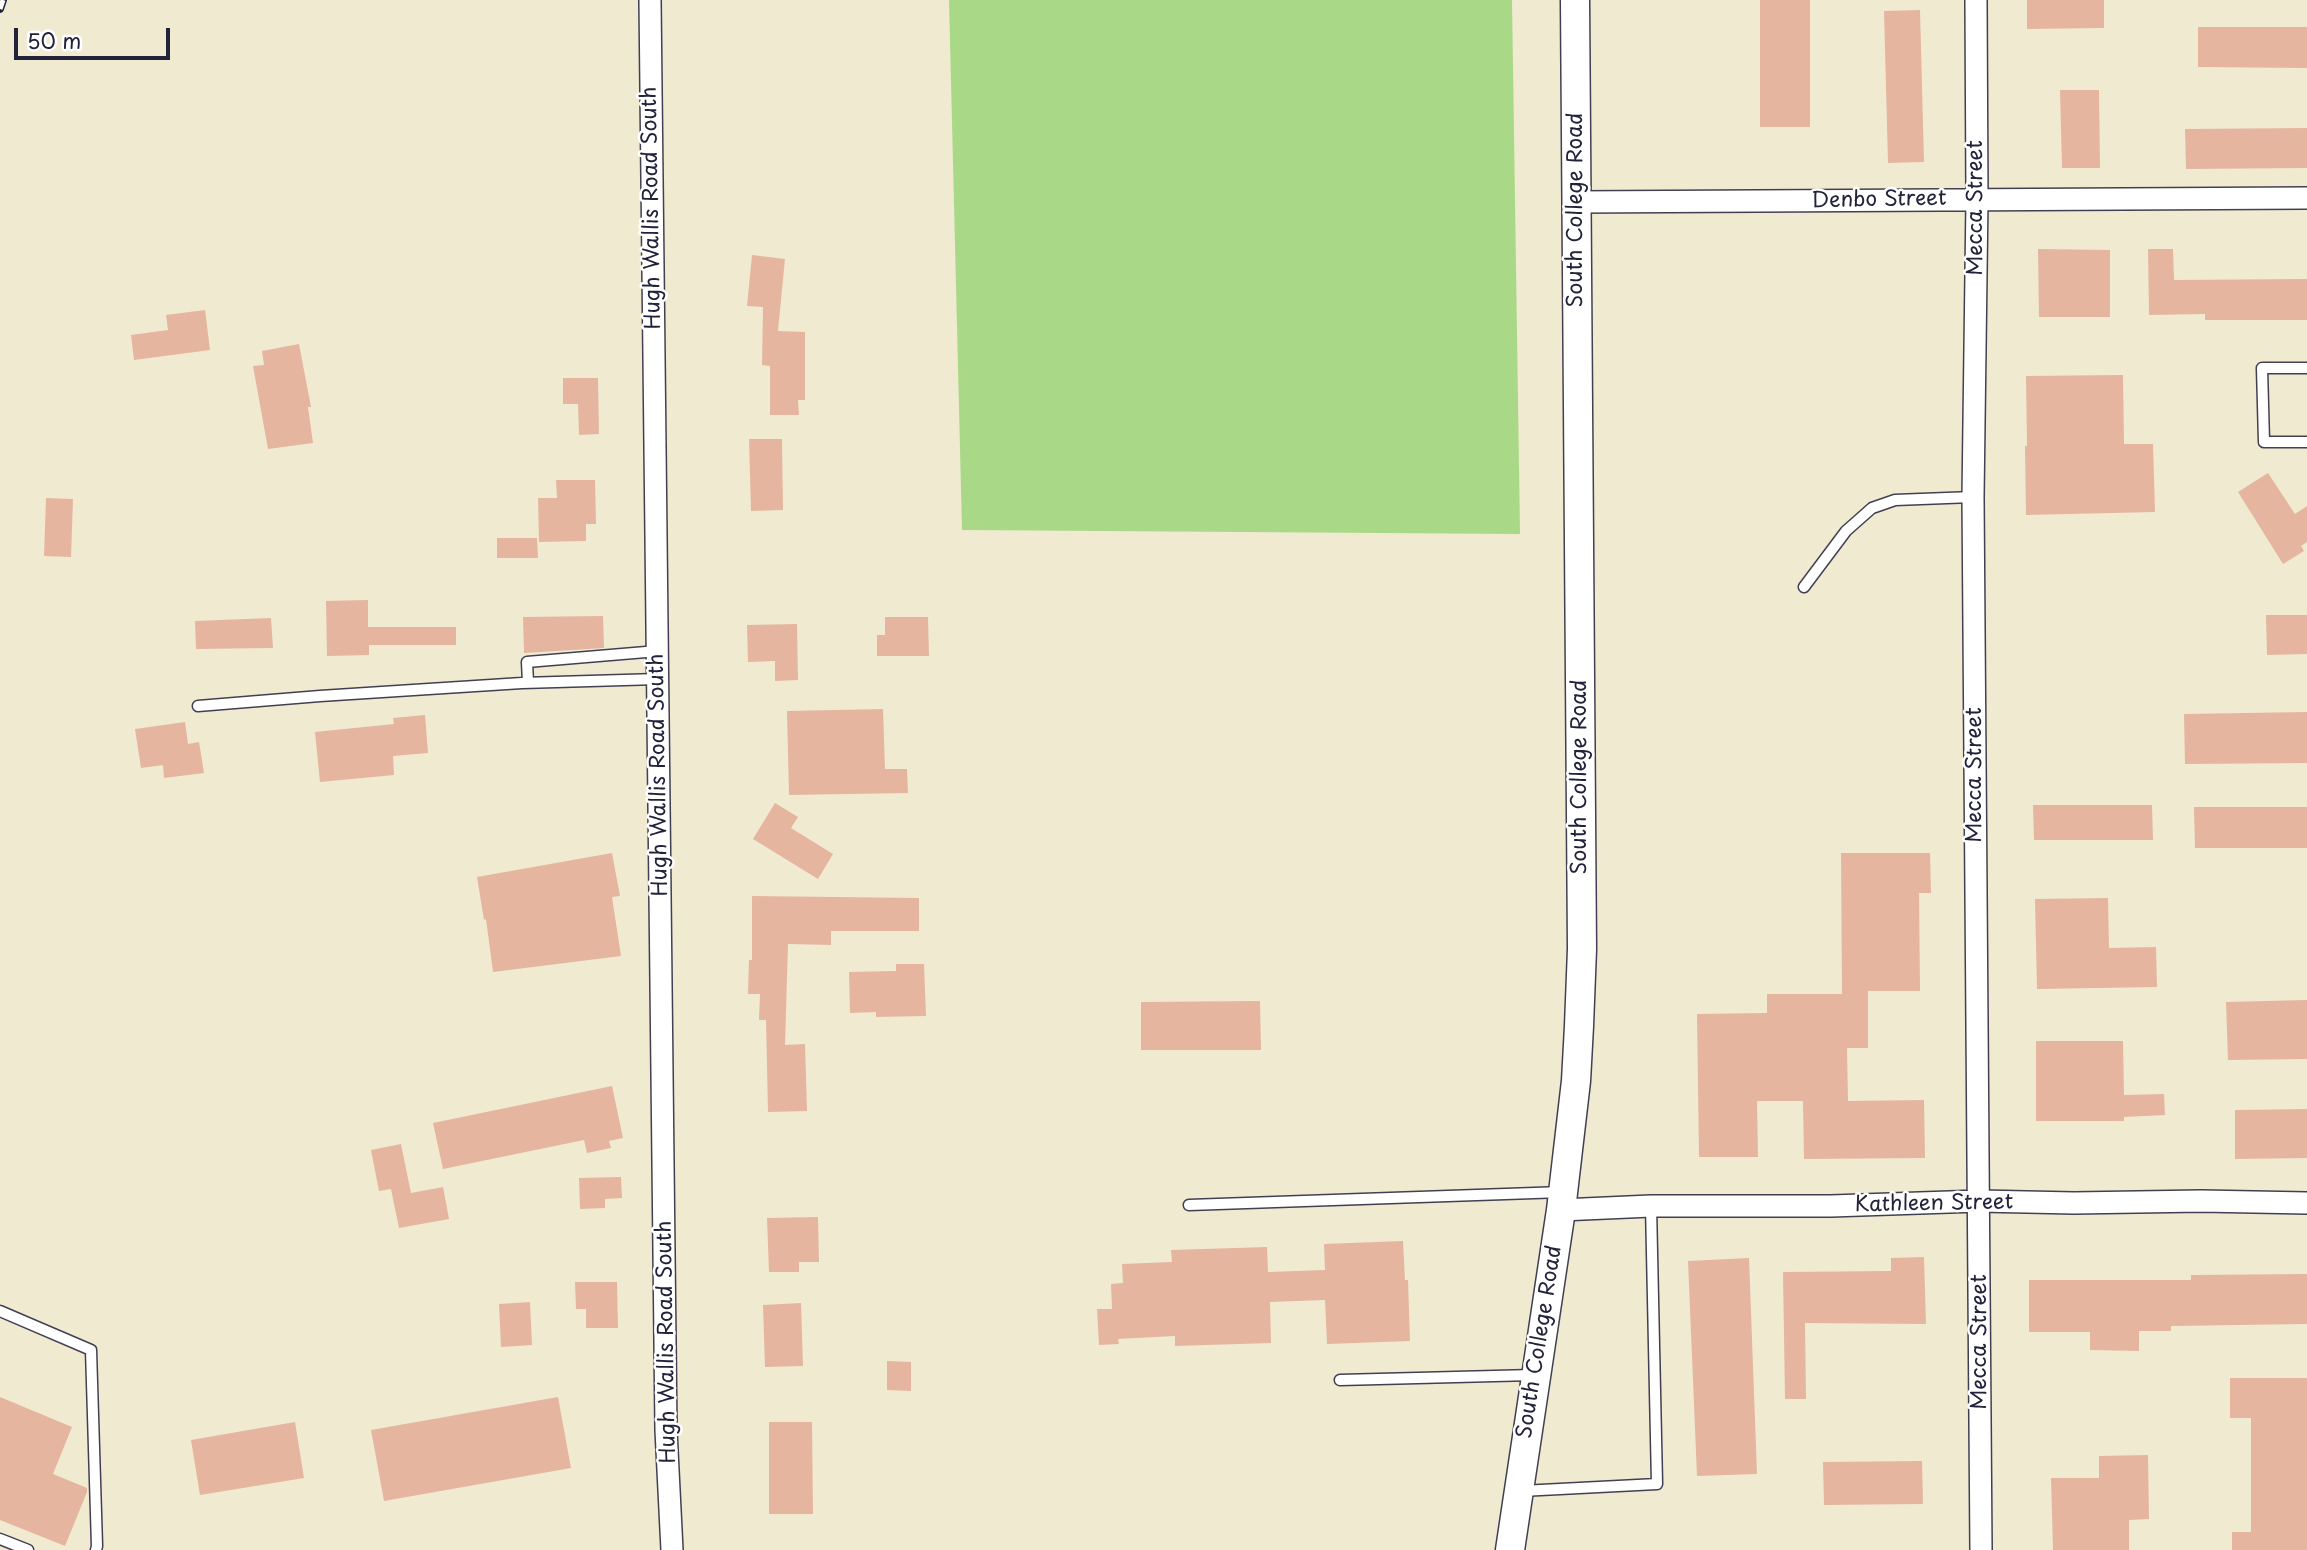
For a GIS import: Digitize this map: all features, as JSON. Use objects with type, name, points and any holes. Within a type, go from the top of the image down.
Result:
[{"type":"street","name":"Hugh Wallis Road South","points":[[650,0],[666,1430],[672,1550]]},
{"type":"street","name":"South College Road","points":[[1510,1550],[1562,1201],[1576,1081],[1582,949],[1575,0]]},
{"type":"street","name":"Mecca Street","points":[[1976,0],[1977,199],[1973,498],[1981,1550]]},
{"type":"street","name":"Denbo Street","points":[[1576,202],[2307,198]]},
{"type":"street","name":"Kathleen Street","points":[[1562,1201],[1651,1206],[1831,1206],[1979,1201],[2307,1203]]},
{"type":"lane","points":[[2307,368],[2262,368],[2264,442],[2307,442]]},
{"type":"lane","points":[[1804,587],[1846,531],[1872,508],[1895,500],[1973,498]]},
{"type":"lane","points":[[528,683],[527,662],[658,651]]},
{"type":"lane","points":[[198,706],[528,683],[658,678]]},
{"type":"lane","points":[[1189,1205],[1562,1201]]},
{"type":"lane","points":[[1518,1491],[1657,1484],[1651,1206]]},
{"type":"lane","points":[[0,1311],[91,1350],[96,1550]]},
{"type":"lane","points":[[1340,1380],[1535,1375]]},
{"type":"lane","points":[[0,1539],[28,1550]]},
{"type":"green space","points":[[949,0],[1512,0],[1520,534],[962,530]]},
{"type":"building","points":[[1760,0],[1810,0],[1810,127],[1760,127]]},
{"type":"building","points":[[2027,0],[2104,0],[2104,28],[2027,29]]},
{"type":"building","points":[[1920,10],[1924,162],[1888,163],[1884,11]]},
{"type":"building","points":[[2198,27],[2307,27],[2307,68],[2198,67]]},
{"type":"building","points":[[2060,90],[2099,90],[2100,168],[2062,168]]},
{"type":"building","points":[[2307,128],[2307,168],[2186,169],[2185,129]]},
{"type":"building","points":[[2038,249],[2110,250],[2110,317],[2039,317]]},
{"type":"building","points":[[2148,249],[2173,249],[2174,280],[2307,279],[2307,320],[2205,320],[2205,314],[2149,315]]},
{"type":"building","points":[[752,255],[785,259],[778,331],[805,332],[805,400],[798,400],[799,415],[770,415],[770,366],[762,365],[763,307],[747,306]]},
{"type":"building","points":[[205,310],[210,350],[134,360],[131,335],[168,330],[166,315]]},
{"type":"building","points":[[299,344],[311,407],[308,407],[313,443],[268,449],[253,366],[264,365],[262,351]]},
{"type":"building","points":[[2123,375],[2124,444],[2153,444],[2155,512],[2026,515],[2026,376]]},
{"type":"building","points":[[563,378],[598,378],[599,434],[579,435],[578,404],[563,404]]},
{"type":"building","points":[[749,439],[782,439],[783,510],[751,511]]},
{"type":"building","points":[[2268,473],[2295,514],[2307,506],[2307,542],[2301,546],[2304,551],[2283,564],[2238,492]]},
{"type":"building","points":[[556,480],[595,480],[596,524],[586,524],[586,541],[539,542],[538,498],[557,498]]},
{"type":"building","points":[[46,498],[73,499],[71,557],[44,556]]},
{"type":"building","points":[[497,538],[537,538],[538,558],[497,558]]},
{"type":"building","points":[[368,600],[368,627],[456,627],[456,645],[369,645],[369,655],[327,656],[326,601]]},
{"type":"building","points":[[2266,615],[2307,615],[2307,654],[2267,655]]},
{"type":"building","points":[[603,616],[604,648],[524,653],[523,617]]},
{"type":"building","points":[[885,617],[928,617],[929,656],[877,656],[877,635],[885,635]]},
{"type":"building","points":[[271,618],[273,648],[196,649],[195,621]]},
{"type":"building","points":[[797,624],[798,680],[775,681],[775,661],[748,662],[747,625]]},
{"type":"building","points":[[883,709],[885,769],[907,769],[908,793],[789,795],[787,711]]},
{"type":"building","points":[[2307,712],[2307,763],[2185,764],[2184,714]]},
{"type":"building","points":[[425,715],[428,753],[393,756],[394,775],[320,782],[315,732],[394,724],[393,718]]},
{"type":"building","points":[[185,722],[188,744],[199,742],[204,773],[164,778],[163,765],[141,768],[135,729]]},
{"type":"building","points":[[775,803],[798,817],[791,828],[833,854],[818,879],[753,839]]},
{"type":"building","points":[[2033,805],[2152,805],[2153,840],[2034,840]]},
{"type":"building","points":[[2194,807],[2307,807],[2307,848],[2195,848]]},
{"type":"building","points":[[612,853],[620,896],[612,897],[621,956],[493,972],[477,877]]},
{"type":"building","points":[[1841,853],[1930,853],[1931,893],[1919,893],[1920,991],[1868,991],[1868,1048],[1847,1048],[1848,1101],[1924,1100],[1925,1158],[1804,1159],[1803,1101],[1757,1101],[1758,1157],[1699,1157],[1697,1014],[1767,1013],[1767,994],[1842,994]]},
{"type":"building","points":[[752,896],[919,898],[919,931],[831,931],[831,945],[788,944],[785,1045],[805,1044],[807,1111],[768,1112],[766,1020],[759,1020],[760,994],[748,994],[749,960],[752,960]]},
{"type":"building","points":[[2108,898],[2109,948],[2156,947],[2157,987],[2037,989],[2035,899]]},
{"type":"building","points":[[896,964],[924,964],[926,1016],[876,1017],[876,1012],[850,1013],[849,972],[896,971]]},
{"type":"building","points":[[2307,1000],[2307,1059],[2228,1060],[2226,1002]]},
{"type":"building","points":[[1260,1001],[1261,1050],[1141,1050],[1141,1002]]},
{"type":"building","points":[[2036,1041],[2123,1041],[2124,1095],[2164,1094],[2165,1115],[2124,1117],[2124,1121],[2036,1121]]},
{"type":"building","points":[[612,1086],[623,1138],[609,1141],[611,1148],[587,1153],[584,1140],[443,1169],[433,1123]]},
{"type":"building","points":[[2307,1109],[2307,1158],[2235,1159],[2235,1110]]},
{"type":"building","points":[[401,1144],[411,1193],[443,1187],[449,1219],[399,1228],[391,1189],[379,1191],[371,1150]]},
{"type":"building","points":[[621,1177],[622,1198],[605,1199],[605,1208],[580,1209],[579,1178]]},
{"type":"building","points":[[818,1217],[819,1262],[799,1262],[799,1272],[769,1272],[767,1218]]},
{"type":"building","points":[[1403,1241],[1405,1280],[1408,1280],[1410,1341],[1327,1344],[1325,1300],[1270,1302],[1271,1343],[1175,1346],[1175,1336],[1118,1339],[1119,1344],[1099,1345],[1097,1309],[1112,1309],[1111,1284],[1123,1283],[1122,1264],[1172,1262],[1171,1250],[1267,1247],[1268,1272],[1325,1270],[1324,1244]]},
{"type":"building","points":[[1924,1257],[1926,1324],[1805,1323],[1806,1399],[1785,1399],[1783,1272],[1891,1271],[1891,1258]]},
{"type":"building","points":[[1749,1258],[1757,1474],[1697,1476],[1688,1261]]},
{"type":"building","points":[[2307,1274],[2307,1324],[2171,1326],[2171,1331],[2139,1331],[2139,1351],[2090,1350],[2090,1332],[2029,1332],[2029,1280],[2191,1280],[2191,1275]]},
{"type":"building","points":[[575,1282],[617,1282],[618,1328],[586,1328],[586,1309],[576,1309]]},
{"type":"building","points":[[530,1302],[532,1345],[501,1347],[499,1304]]},
{"type":"building","points":[[801,1303],[803,1366],[765,1367],[763,1305]]},
{"type":"building","points":[[887,1361],[911,1362],[911,1391],[887,1390]]},
{"type":"building","points":[[2230,1378],[2307,1378],[2307,1550],[2232,1550],[2232,1532],[2251,1532],[2251,1418],[2230,1418]]},
{"type":"building","points":[[0,1397],[72,1427],[53,1474],[87,1488],[87,1492],[65,1546],[0,1520]]},
{"type":"building","points":[[558,1397],[571,1468],[384,1501],[371,1430]]},
{"type":"building","points":[[295,1422],[304,1478],[200,1495],[191,1440]]},
{"type":"building","points":[[769,1422],[812,1422],[813,1514],[769,1514]]},
{"type":"building","points":[[2148,1455],[2149,1519],[2129,1520],[2129,1550],[2053,1550],[2051,1478],[2099,1478],[2099,1456]]},
{"type":"building","points":[[1922,1461],[1923,1504],[1824,1505],[1823,1462]]},
{"type":"railway","points":[[0,9],[3,0]]}]
